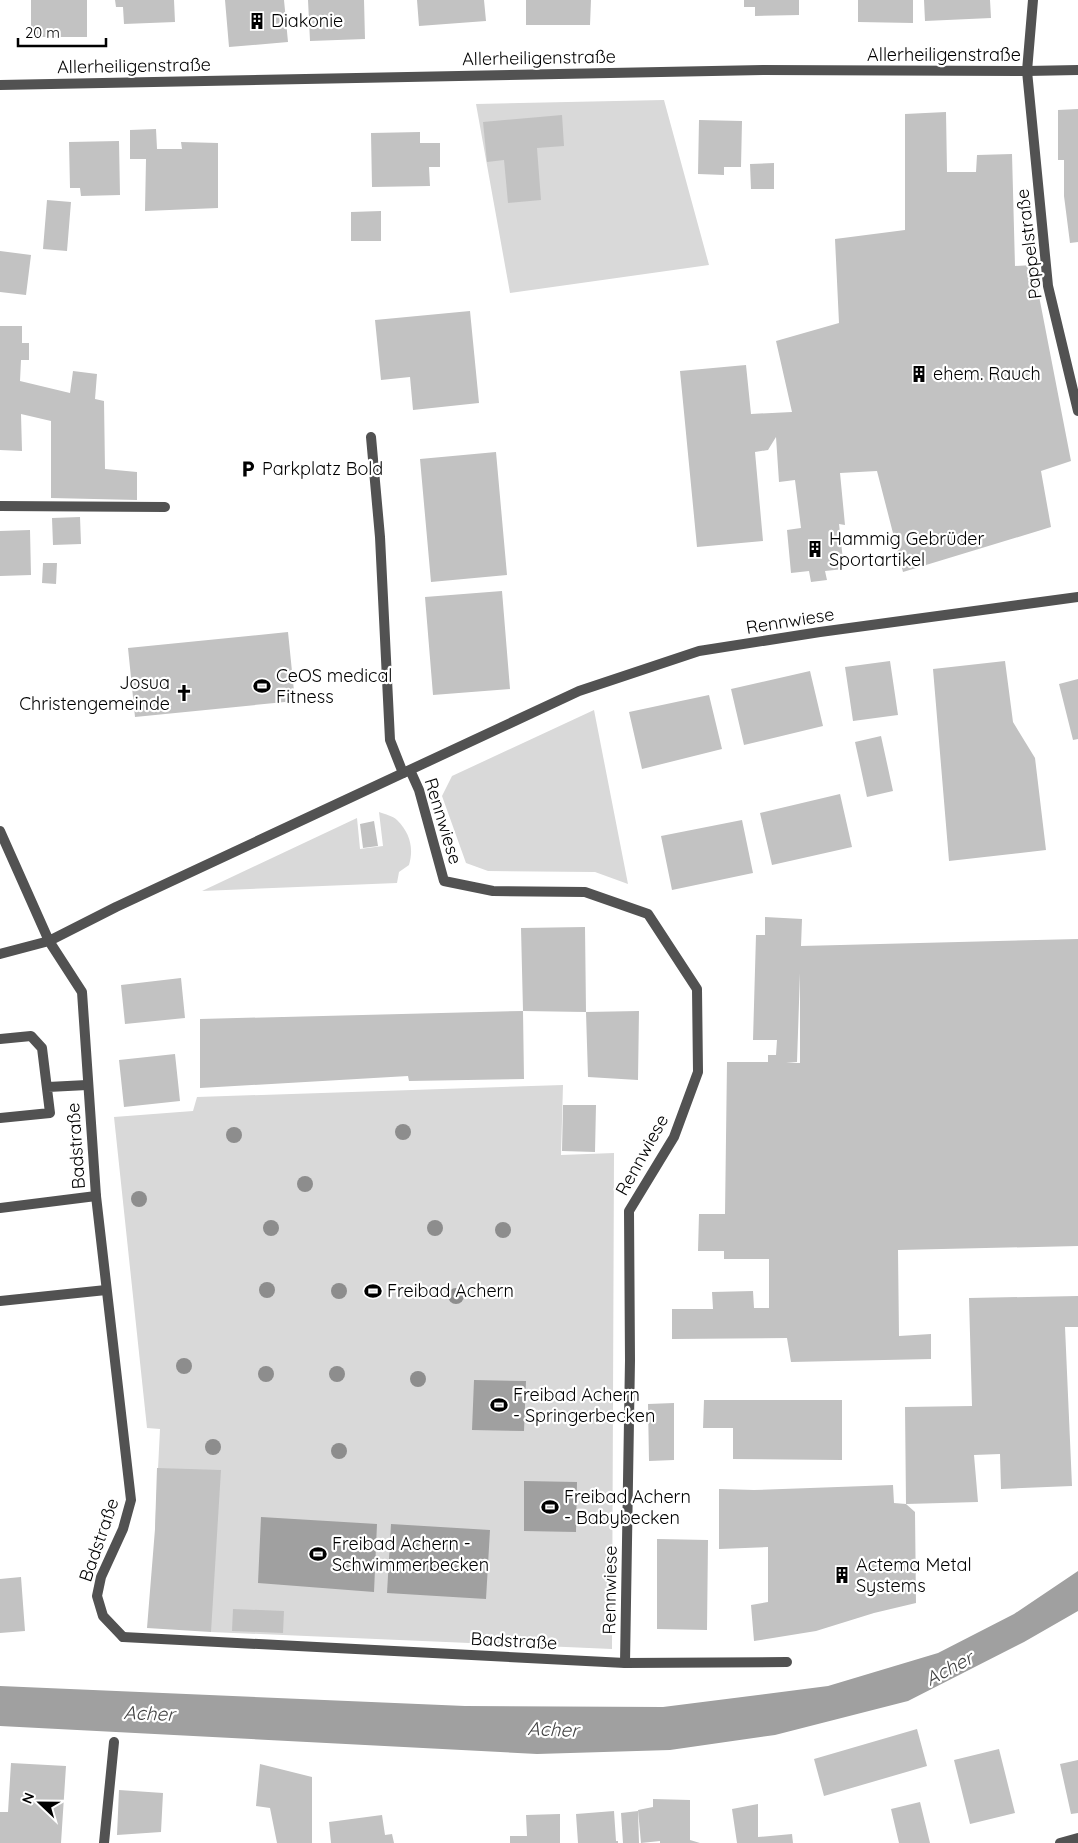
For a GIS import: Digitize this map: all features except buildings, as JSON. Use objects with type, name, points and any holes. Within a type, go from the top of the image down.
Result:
[{"type":"street","name":"Pappelstraße","points":[[1033,0],[1028,71],[1048,286],[1078,411]]},
{"type":"street","name":"Allerheiligenstraße","points":[[0,85],[753,70],[1078,70]]},
{"type":"street","points":[[371,437],[380,537],[390,740],[407,772]]},
{"type":"street","points":[[0,506],[166,507]]},
{"type":"street","name":"Rennwiese","points":[[0,954],[49,941],[116,907],[579,691],[699,652],[820,632],[1078,597]]},
{"type":"street","name":"Rennwiese","points":[[407,772],[419,790],[444,881],[493,891],[585,892],[648,914],[696,989],[698,1072],[674,1137],[628,1211],[630,1360],[625,1663]]},
{"type":"street","name":"Badstraße","points":[[0,831],[49,941],[82,992],[96,1196],[131,1500],[123,1529],[101,1577],[97,1596],[104,1616],[123,1637],[625,1663],[787,1662]]},
{"type":"street","points":[[0,1039],[31,1036],[42,1048],[50,1113],[0,1118]]},
{"type":"street","points":[[48,1088],[87,1085]]},
{"type":"street","points":[[0,1208],[96,1196]]},
{"type":"street","points":[[0,1301],[106,1290]]},
{"type":"street","points":[[104,1843],[114,1742]]},
{"type":"street","points":[[1060,1843],[1078,1838]]},
{"type":"shaded area","points":[[664,100],[709,265],[510,293],[476,104]]},
{"type":"shaded area","points":[[594,710],[628,884],[595,872],[488,871],[466,863],[442,796],[452,776]]},
{"type":"shaded area","points":[[379,812],[397,820],[405,830],[410,841],[409,865],[399,872],[397,883],[202,891],[357,818],[360,849],[383,846]]},
{"type":"shaded area","name":"Freibad Achern","points":[[563,1085],[561,1155],[614,1153],[612,1649],[211,1632],[155,1529],[160,1429],[147,1428],[114,1117],[193,1111],[197,1097]]},
{"type":"water","name":"Freibad Achern - Springerbecken","points":[[474,1380],[526,1381],[524,1431],[472,1430]]},
{"type":"water","name":"Freibad Achern - Babybecken","points":[[524,1481],[577,1482],[576,1532],[524,1531]]},
{"type":"water","name":"Freibad Achern - Schwimmerbecken","points":[[261,1517],[377,1524],[374,1592],[258,1583]]},
{"type":"water","points":[[391,1524],[490,1530],[486,1599],[387,1593]]},
{"type":"water","name":"Acher","points":[[1078,1571],[1078,1611],[1024,1642],[908,1701],[775,1735],[670,1750],[537,1754],[0,1726],[0,1686],[465,1706],[663,1707],[828,1686],[938,1653],[1014,1614]]},
{"type":"place","name":"Diakonie","points":[[257,21]]},
{"type":"place","name":"ehem. Rauch","points":[[919,374]]},
{"type":"place","name":"Parkplatz Bold","points":[[248,469]]},
{"type":"place","name":"Hammig Gebrüder Sportartikel","points":[[815,549]]},
{"type":"place","name":"CeOS medical Fitness","points":[[262,686]]},
{"type":"place","name":"Josua Christengemeinde","points":[[184,693]]},
{"type":"place","name":"Freibad Achern","points":[[373,1291]]},
{"type":"place","name":"Freibad Achern - Springerbecken","points":[[499,1405]]},
{"type":"place","name":"Freibad Achern - Babybecken","points":[[550,1507]]},
{"type":"place","name":"Freibad Achern - Schwimmerbecken","points":[[318,1554]]},
{"type":"place","name":"Actema Metal Systems","points":[[842,1575]]}]
